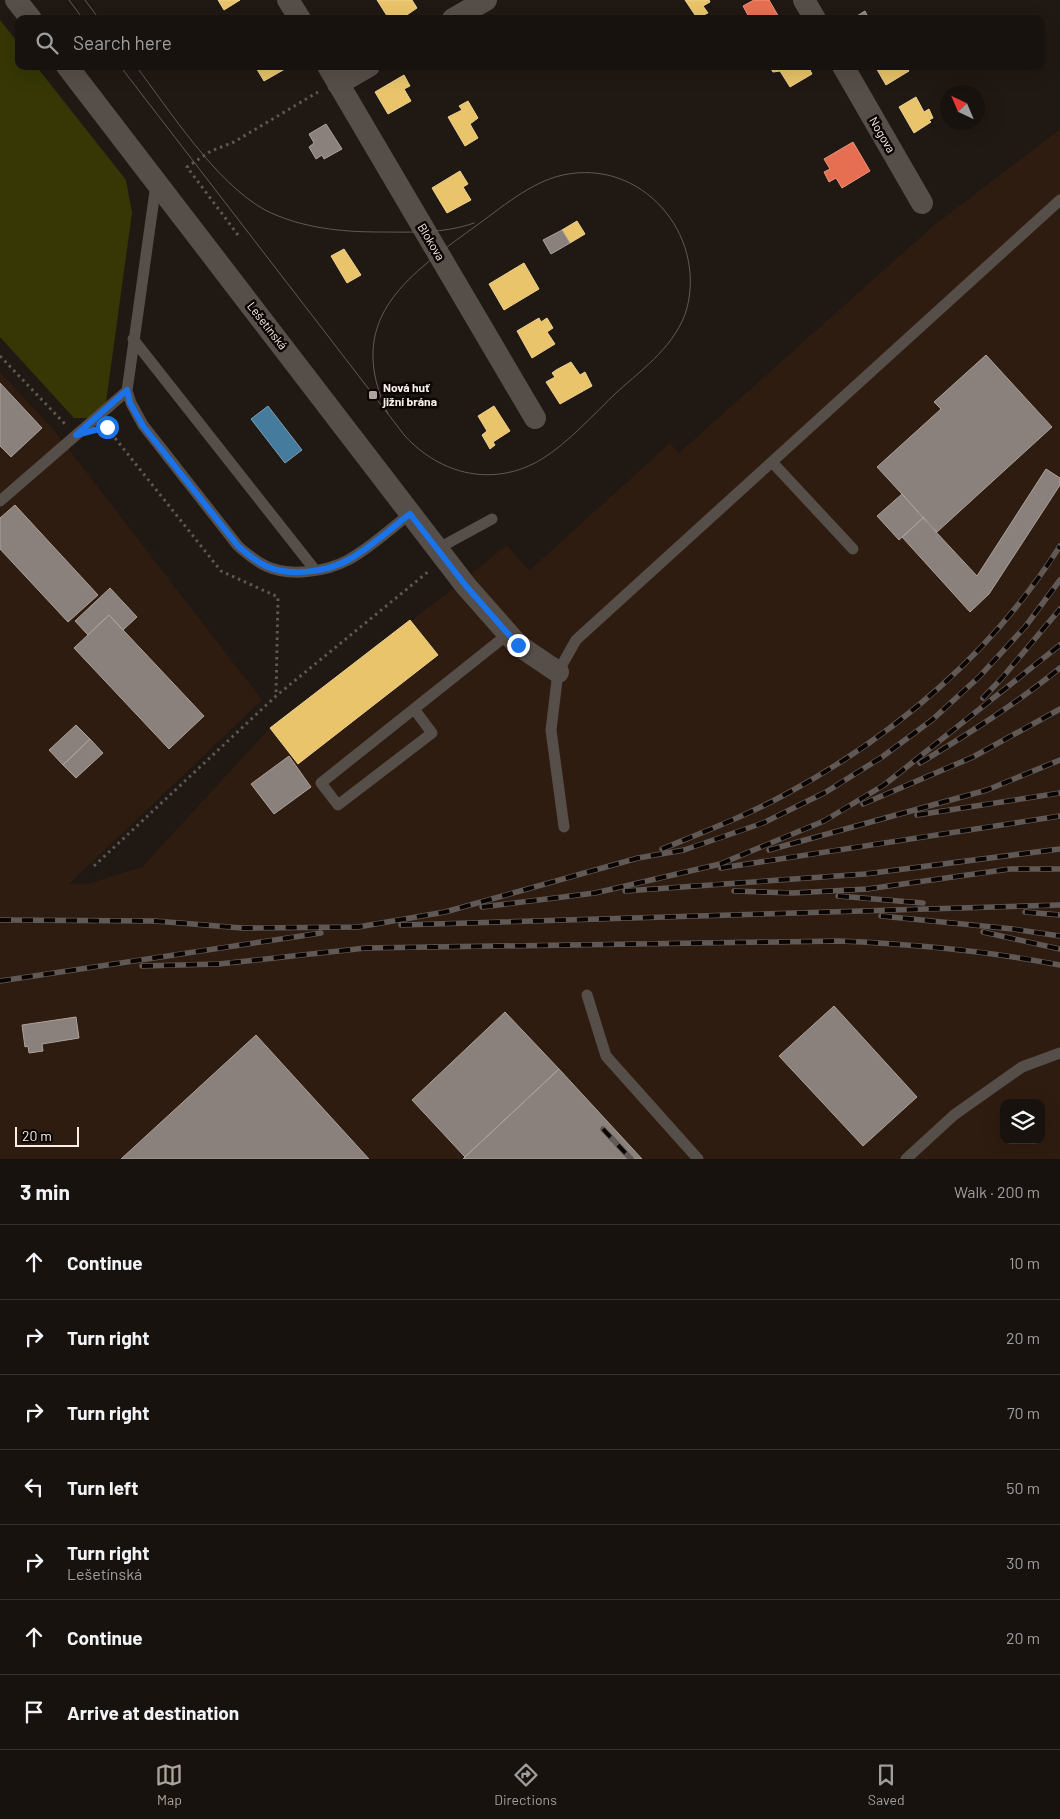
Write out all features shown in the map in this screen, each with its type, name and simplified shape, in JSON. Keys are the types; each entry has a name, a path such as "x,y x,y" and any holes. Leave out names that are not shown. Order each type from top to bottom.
{"street":[{"path":"16,0 28,15"},
{"path":"288,0 297,15"},
{"path":"460,15 486,0"},
{"path":"804,0 813,15"},
{"name":"Lešetínská","path":"70,70 440,554 518,645 558,672"},
{"path":"333,75 353,70"},
{"name":"Nogova","path":"845,70 922,203"},
{"name":"Blokova","path":"333,75 535,418"}],"lane":[{"path":"156,182 127,390 130,403 143,426 238,546 254,560 267,567 292,571 332,567 350,560 410,514"},
{"path":"564,827 551,730 558,672 576,640 1060,200"},
{"path":"133,339 315,570"},
{"path":"0,501 127,390"},
{"path":"772,462 853,549"},
{"path":"440,554 492,519"},
{"path":"414,709 432,733 338,806 321,783 508,634"},
{"path":"587,994 606,1056 698,1159"},
{"path":"906,1159 954,1115 1022,1066 1060,1053"}],"path":[{"path":"238,235 187,167 211,151 234,142 317,93 333,75"},
{"path":"0,356 76,435 107,427 221,571 278,598 276,696"},
{"path":"94,866 276,696 440,554"}],"shaded area":[{"path":"0,20 15,39 15,70 39,70 126,180 132,213 106,402 90,418 74,418 0,337"},
{"path":"1060,129 1060,1159 0,1159 0,372 53,429 262,700 69,884 87,884 142,867 270,728 441,598 507,545 529,571 670,443 679,453 932,227"}],"building: Homes":[{"path":"218,0 240,0 224,10"},
{"path":"377,0 412,0 417,8 407,15 386,15"},
{"path":"685,0 709,0 710,2 703,6 708,13 695,15"},
{"path":"257,70 283,70 264,81"},
{"path":"772,70 810,70 812,74 790,87 780,71 773,72"},
{"path":"877,70 908,70 909,71 886,85"},
{"path":"404,75 410,86 404,89 411,101 388,114 375,92"},
{"path":"916,97 924,112 929,109 933,118 929,120 931,122 914,133 899,107"},
{"path":"468,101 478,118 470,124 478,138 465,146 448,117 462,110 459,106"},
{"path":"460,171 468,184 463,187 471,200 447,213 432,188"},
{"path":"577,221 585,234 570,243 562,230"},
{"path":"344,249 361,275 347,283 331,256"},
{"path":"524,263 539,289 504,310 489,284"},
{"path":"539,318 541,322 547,318 553,328 547,332 555,344 532,358 517,331"},
{"path":"571,362 580,375 585,372 592,386 560,404 546,382 555,377 552,373"},
{"path":"494,406 510,431 493,442 495,445 490,449 482,435 487,431 478,416"},
{"path":"410,620 438,655 298,764 270,728"}],"building: Shops":[{"path":"754,0 769,0 778,15 748,15 743,6"},
{"path":"853,142 870,171 842,188 836,178 829,182 824,172 830,169 824,159"}],"building: Public":[{"path":"268,406 302,450 285,463 251,419"}],"building: Industry":[{"path":"865,11 867,15 858,15"},
{"path":"326,124 342,149 324,159 322,155 316,159 309,147 314,143 309,134"},
{"path":"562,230 570,243 551,254 543,240"},
{"path":"986,355 1052,427 937,532 877,467 941,409 934,402"},
{"path":"0,383 42,428 11,457 0,446"},
{"path":"1046,469 1060,478 1060,485 989,594 970,612 902,537 923,518 977,576"},
{"path":"902,494 923,518 899,540 877,516"},
{"path":"15,505 98,595 68,622 0,549 0,518"},
{"path":"110,588 137,617 123,630 109,615 88,635 75,621"},
{"path":"109,615 204,716 169,749 74,648"},
{"path":"76,725 90,739 63,765 49,750"},
{"path":"90,739 103,753 76,778 63,765"},
{"path":"289,756 311,787 274,814 251,784"},
{"path":"834,1006 917,1097 863,1146 779,1056"},
{"path":"505,1012 559,1069 465,1157 412,1100"},
{"path":"76,1017 79,1038 42,1044 43,1051 29,1053 28,1046 25,1047 22,1025"},
{"path":"256,1035 369,1159 121,1159"},
{"path":"559,1069 642,1159 463,1159 465,1157"}],"tram line":[{"path":"69,0 80,15"},
{"path":"85,0 96,15"},
{"path":"123,70 388,414"},
{"path":"139,70 195,145 212,164 247,198 265,210 307,225 351,231 427,232 462,227 474,223"},
{"path":"592,173 618,178 642,190 661,207 677,228 687,253 690,280 687,308 676,333 648,364 571,436 542,459 524,468 505,473 487,475 469,473 435,460 419,449 405,436 388,414 376,381 373,353 377,328 388,305 404,285 424,266 516,197 539,184 563,175 592,173"}],"railway":[{"path":"662,849 740,817 786,794 827,771 903,718 939,688 973,655 1034,585 1060,546"},
{"path":"0,920 155,921 242,928 358,927 445,912 638,858 684,850 763,823 826,792 882,757 932,720 979,677 1025,627 1060,580"},
{"path":"983,698 1060,609"},
{"path":"482,907 595,893 720,864 824,821 884,785 1060,645"},
{"path":"920,763 991,718 1060,668"},
{"path":"863,804 973,757 1060,709"},
{"path":"769,850 987,790 1060,760"},
{"path":"917,815 1060,793"},
{"path":"721,868 1060,816"},
{"path":"625,891 865,874 1060,849"},
{"path":"734,891 793,893 867,889 1010,869 1060,869"},
{"path":"838,896 923,903"},
{"path":"401,925 1060,905"},
{"path":"1025,912 1060,915"},
{"path":"881,916 1013,929 1060,936"},
{"path":"983,932 1060,949"},
{"path":"0,981 321,933"},
{"path":"142,966 219,964 366,948 839,941 950,949 1060,965"},
{"path":"603,1129 631,1159"}],"place":[{"name":"Nová huť jižní brána","path":"373,395"}],"route":[{"path":"107,427 76,435 127,390 130,403 143,426 238,546 254,560 267,567 301,571 326,569 338,565 350,560 410,514 466,586 518,645"}]}
